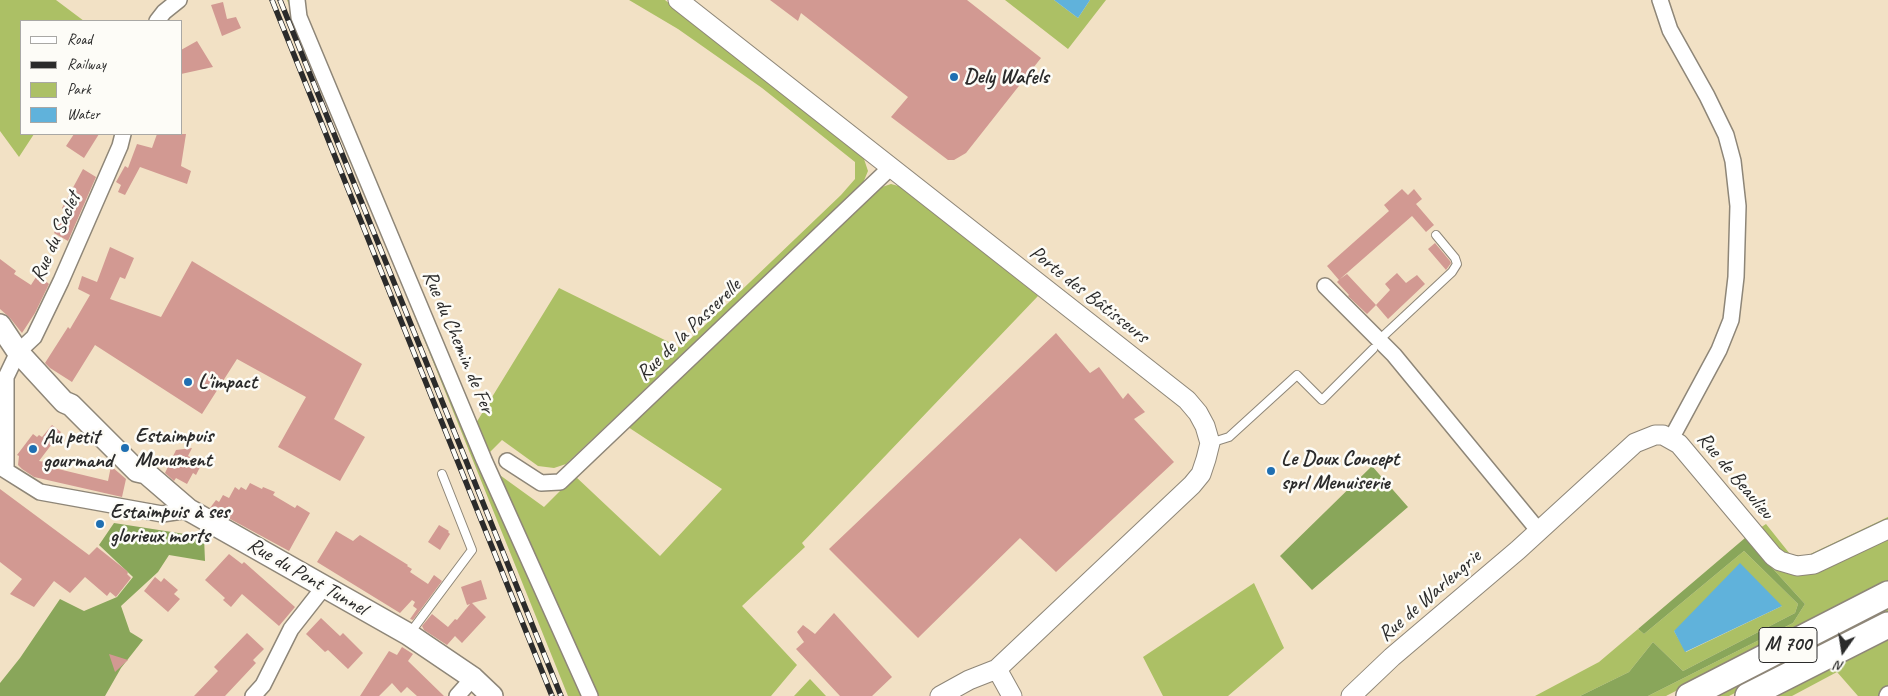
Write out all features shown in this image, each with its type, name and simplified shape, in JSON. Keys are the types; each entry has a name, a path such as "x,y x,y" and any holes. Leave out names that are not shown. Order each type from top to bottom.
{"highway":[{"name":"M 700","path":"1689,696 1888,594"},
{"name":"M 700","path":"1748,696 1888,625"}],"main road":[{"name":"Rue du Pont Tunnel","path":"0,325 18,352 64,402 71,405 137,470 146,474 189,510 408,634 473,678 492,696"}],"street":[{"path":"158,20 164,12 179,0"},
{"name":"Rue du Chemin de Fer","path":"298,0 299,17 484,460 590,696"},
{"name":"Porte des Bâtisseurs","path":"678,0 1186,400 1198,413 1205,426 1210,443"},
{"path":"1660,0 1670,30 1707,96 1726,135 1733,161 1738,206 1736,277 1730,320 1719,350 1671,438"},
{"name":"Rue du Saclet","path":"3,468 6,377 18,352 34,337 61,281 123,135"},
{"name":"Rue de la Passerelle","path":"507,461 541,483 560,482 890,168"},
{"path":"1325,286 1376,345 1410,374 1538,530"},
{"name":"Rue de Beaulieu","path":"1538,530 1636,443 1655,435 1671,438 1684,450 1773,556 1780,561 1797,566 1814,564 1888,529"},
{"path":"940,696 969,680 997,669 1192,485 1201,474 1210,443"},
{"path":"3,468 40,492 162,514 189,510"},
{"name":"Rue de Warlengrie","path":"1351,696 1392,658 1518,550 1538,530"},
{"path":"253,696 263,685 291,629 324,587"},
{"path":"997,669 1012,696"},
{"path":"457,696 473,678"}],"lane":[{"path":"1210,443 1229,437 1297,375 1322,400 1452,272 1457,264 1455,258 1436,235"},
{"path":"408,634 472,550 442,474"}],"green space":[{"path":"0,0 56,0 83,20 20,20 20,135 33,135 19,157 0,131"},
{"path":"287,0 291,0 585,696 568,696"},
{"path":"629,0 665,0 853,147 864,159 868,171 863,183 566,464 554,468 538,466 502,440 488,454 497,473 544,507 575,476 660,556 722,489 628,427 882,187 891,184 902,187 1038,296 802,543 805,547 742,606 797,665 771,696 593,696 473,428 559,288 681,348 841,195 855,179 855,162 762,88 678,29"},
{"path":"1005,0 1054,0 1078,18 1090,0 1106,0 1068,49"},
{"path":"1372,466 1408,507 1312,590 1280,556"},
{"path":"1888,517 1888,583 1666,696 1648,696 1793,623 1805,604 1745,538 1766,524 1790,554 1804,557"},
{"path":"114,523 204,537 205,561 169,555 158,572 121,606 130,632 143,640 121,668 105,696 0,696 0,683 20,658 60,599 84,611 117,597 133,577 99,545"},
{"path":"1745,538 1805,604 1793,623 1648,696 1580,696 1629,672 1653,642 1683,671 1795,613 1798,604 1744,551 1644,634 1638,629"},
{"path":"1744,551 1798,604 1795,613 1683,671 1653,642 1629,672 1580,696 1535,696 1599,662 1638,629 1644,634","holes":["1782,606 1686,652 1674,631"]},
{"path":"1254,583 1284,648 1228,696 1163,696 1143,657"},
{"path":"1888,604 1888,615 1729,696 1709,696"},
{"path":"1888,634 1888,696 1858,696 1837,672 1792,696 1766,696"},
{"path":"810,679 826,696 794,696"}],"water":[{"path":"1054,0 1090,0 1078,18"},
{"path":"1740,563 1782,606 1685,652 1674,631"}],"building":[{"name":"Dely Wafels","path":"770,0 967,0 1041,58 966,153 954,160 948,160 891,117 908,97 801,13 798,21"},
{"path":"223,2 227,19 236,17 241,28 222,36 211,5"},
{"path":"197,41 213,67 182,74 182,49"},
{"path":"186,134 181,166 191,171 187,184 140,167 125,195 118,192 121,185 116,182 125,166 128,168 137,144 152,148 157,135"},
{"path":"73,135 98,135 84,158 66,146"},
{"path":"83,169 96,177 68,241 54,233 65,211 62,208"},
{"path":"1402,189 1408,195 1414,189 1422,199 1416,204 1434,225 1426,232 1412,216 1340,279 1347,274 1376,305 1367,314 1348,296 1337,282 1339,280 1327,266 1389,211 1384,205"},
{"path":"1435,243 1451,263 1446,270 1428,249"},
{"path":"110,247 134,258 125,279 120,277 110,299 161,317 192,261 362,364 334,419 365,437 340,481 278,447 306,397 237,359 202,414 95,345 72,382 45,363 68,327 70,329 90,295 78,289 82,276 97,282"},
{"path":"0,259 16,271 14,274 31,285 38,274 49,284 35,313 22,333 0,309"},
{"path":"1397,273 1406,283 1417,275 1425,284 1388,319 1376,305 1390,290 1385,284"},
{"path":"1056,333 1090,373 1099,367 1123,399 1128,393 1145,412 1134,419 1174,462 1056,572 1020,538 918,638 829,549"},
{"path":"52,425 61,432 39,461 51,463 50,467 108,481 111,466 126,479 122,497 34,477 18,465 19,456 17,455 33,434 37,437 39,435 42,437"},
{"path":"192,448 188,456 202,463 196,475 193,473 187,484 176,478 174,481 165,473 176,450"},
{"path":"250,483 262,489 263,487 275,492 273,495 295,508 297,505 310,513 289,551 210,508 216,500 219,502 223,495 229,498 235,487 239,490 241,487 246,490"},
{"path":"0,489 89,555 97,547 127,571 131,578 116,597 110,592 107,596 85,577 70,593 54,581 34,607 10,594 22,579 0,562"},
{"path":"439,525 449,531 450,534 440,550 428,542"},
{"path":"336,531 353,541 360,535 408,565 412,569 410,572 428,584 434,575 442,581 413,620 410,619 417,609 413,606 415,602 412,600 400,613 317,562"},
{"path":"229,554 242,564 244,562 295,607 279,626 242,594 231,607 223,600 225,598 205,580"},
{"path":"155,577 161,582 164,578 178,590 174,594 180,599 168,612 144,591"},
{"path":"481,580 487,599 472,603 486,617 462,643 455,636 447,645 424,630 422,626 432,614 448,627 455,619 457,620 470,604 467,605 461,587"},
{"path":"834,613 892,677 872,696 840,696 796,649 804,642 797,632 803,625 815,634"},
{"path":"321,618 340,636 343,633 363,653 348,669 328,650 325,652 306,634"},
{"path":"247,633 264,649 253,660 256,663 225,696 194,696 218,671 214,667"},
{"path":"402,647 413,654 408,661 444,696 417,696 407,687 401,693 392,683 379,696 360,696 389,651 397,655"},
{"path":"109,654 128,660 115,672"}],"railway":[{"path":"272,0 552,696"},
{"path":"280,0 561,696"}],"place":[{"name":"Dely Wafels","path":"954,77"},
{"name":"L'impact","path":"188,382"},
{"name":"Estaimpuis Monument","path":"125,448"},
{"name":"Au petit gourmand","path":"33,449"},
{"name":"Le Doux Concept sprl Menuiserie","path":"1271,471"},
{"name":"Estaimpuis à ses glorieux morts","path":"100,524"}]}
